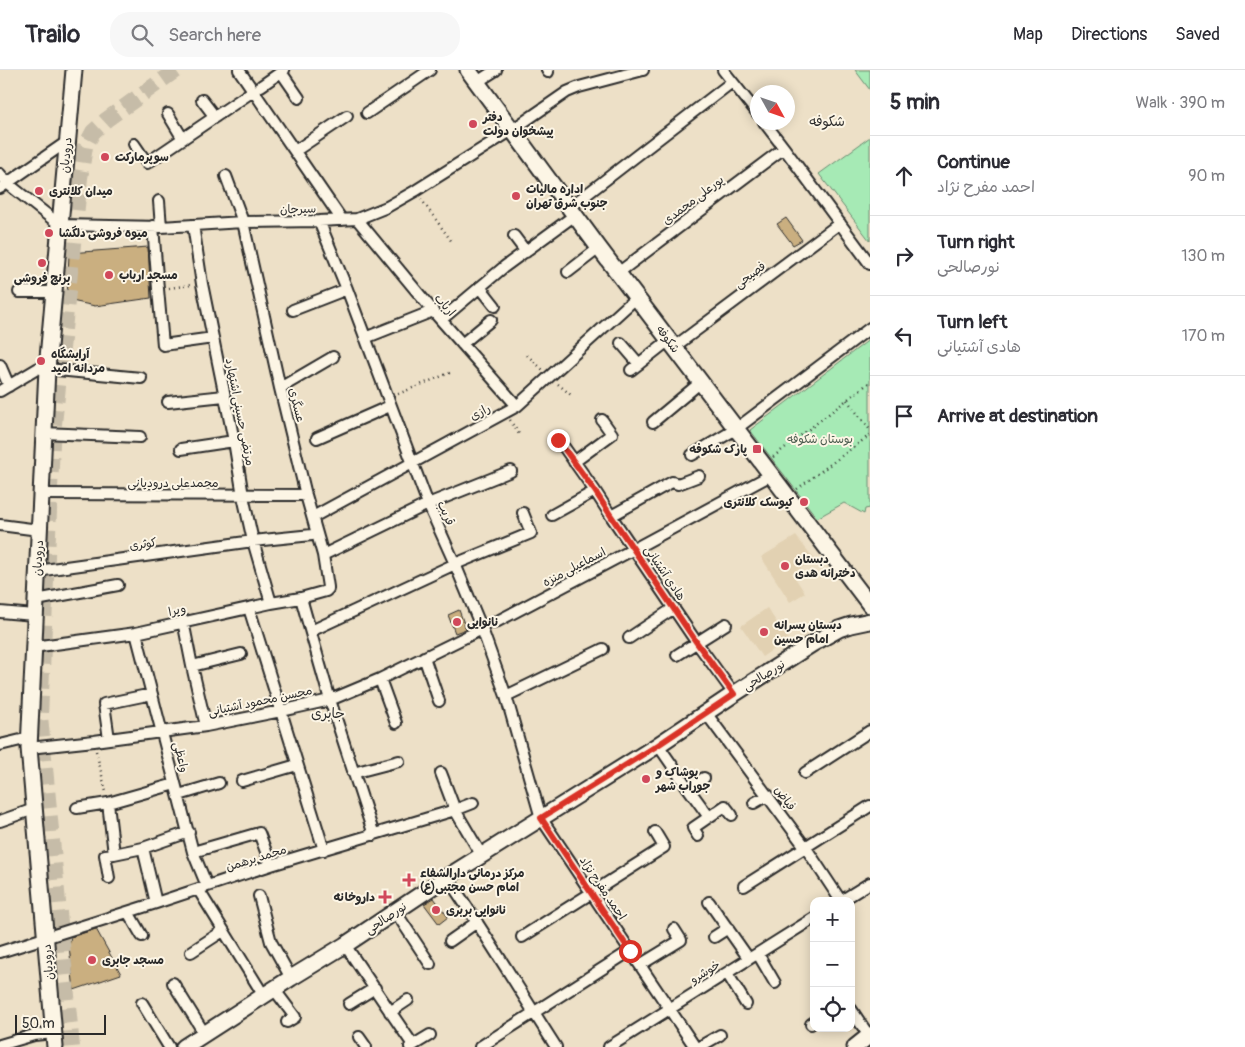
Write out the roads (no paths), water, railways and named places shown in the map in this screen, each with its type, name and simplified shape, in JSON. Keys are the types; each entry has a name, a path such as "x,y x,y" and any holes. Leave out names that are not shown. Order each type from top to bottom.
{"main road":[{"name":"درودیان","path":"55,1040 29,742 47,366 74,70"},
{"name":"شکوفه","path":"473,76 599,248 870,606"},
{"name":"نورصالحی","path":"184,1047 658,745 826,635 851,625 870,621"},
{"path":"855,1047 869,1036"}],"street":[{"path":"239,70 257,88 295,151 342,220"},
{"path":"367,113 430,70"},
{"path":"473,76 496,70"},
{"name":"سیرجان","path":"60,226 157,227 243,222 357,219 387,207 415,191 512,130 567,92 643,70"},
{"path":"723,70 750,104"},
{"path":"134,144 147,164 283,71 299,98"},
{"path":"441,320 732,82"},
{"path":"202,100 214,117"},
{"path":"168,114 183,139"},
{"path":"295,151 347,116"},
{"path":"770,130 870,264"},
{"path":"3,185 68,142"},
{"name":"پورعلی محمدی","path":"618,273 784,148"},
{"path":"0,174 3,185 60,226"},
{"name":"عسگری","path":"226,176 243,222 280,388 306,496 323,555 328,587 326,591"},
{"path":"159,201 157,227 158,289 164,345 213,338"},
{"name":"ارباب","path":"357,219 433,311 517,406"},
{"name":"قریب","path":"319,221 366,338 428,504 482,629 506,696 541,818"},
{"name":"فصیحی","path":"672,344 840,223"},
{"name":"مرتضی حسینی اشتهارد","path":"193,225 202,284 234,441 243,496 253,541 271,603"},
{"path":"514,236 526,252"},
{"path":"568,272 599,248"},
{"path":"480,287 494,306"},
{"path":"293,310 347,289"},
{"path":"19,292 54,292"},
{"name":"رازی","path":"313,517 517,406 637,297"},
{"path":"366,338 433,311"},
{"path":"462,344 491,320"},
{"path":"692,455 736,429 870,328"},
{"path":"621,343 635,367 672,344"},
{"path":"280,388 333,357"},
{"path":"0,365 4,388 47,366 142,378"},
{"path":"653,422 701,382"},
{"path":"168,402 224,396"},
{"path":"317,438 389,402"},
{"path":"574,462 612,434 602,420"},
{"path":"44,433 140,437"},
{"name":"هادی آشتیانی","path":"558,440 734,694"},
{"path":"181,448 234,441"},
{"path":"323,555 428,504 510,471"},
{"name":"اسماعیلی منزه","path":"494,623 771,475"},
{"path":"611,516 672,482 678,484 699,476"},
{"path":"552,515 595,491"},
{"name":"محمدعلی درودیانی","path":"40,494 306,496"},
{"path":"311,632 455,564 531,533 523,512"},
{"path":"0,525 39,530"},
{"name":"کوثری","path":"37,571 253,541 312,535"},
{"path":"0,612 35,608 118,585"},
{"name":"ویرا","path":"34,647 136,632 301,598 326,591"},
{"path":"301,598 330,700 374,835"},
{"path":"249,608 324,850"},
{"path":"629,638 674,608"},
{"path":"183,621 206,726"},
{"path":"678,655 726,624"},
{"name":"محسن محمود آشتیانی","path":"0,745 29,742 94,741 206,726 330,700 380,679 482,629"},
{"name":"واعظی","path":"136,632 202,887 223,931 269,993 295,1017 287,1022"},
{"path":"506,696 603,650"},
{"path":"192,666 241,654"},
{"path":"424,657 439,702"},
{"path":"380,679 396,723"},
{"path":"109,738 104,704 152,694"},
{"name":"فیاض","path":"706,713 768,795 838,897"},
{"path":"805,773 870,731"},
{"path":"658,745 710,817"},
{"path":"354,773 399,760"},
{"path":"242,781 298,765"},
{"path":"441,773 456,810 482,856"},
{"path":"688,788 704,778"},
{"path":"179,795 218,783"},
{"path":"77,808 108,803 175,784"},
{"path":"754,803 768,795"},
{"path":"108,803 114,854"},
{"name":"محمد برهمن","path":"0,952 271,865 456,810 473,803"},
{"path":"695,832 710,817 725,806 732,815"},
{"path":"744,886 870,806"},
{"path":"0,821 34,809"},
{"name":"احمد مفرح نژاد","path":"541,818 695,1047"},
{"path":"109,878 105,855 142,848 189,832"},
{"path":"522,937 664,847 655,832"},
{"path":"193,852 259,833 271,865"},
{"path":"142,848 156,903"},
{"path":"447,878 556,1047"},
{"path":"847,897 870,883"},
{"path":"259,896 271,942 291,978"},
{"path":"709,902 728,928 754,956 775,983"},
{"path":"395,911 430,964"},
{"path":"128,912 142,936"},
{"name":"خوشرو","path":"609,1047 810,921"},
{"path":"450,941 477,922"},
{"path":"714,937 728,928"},
{"path":"640,965 680,940 674,929"},
{"path":"191,952 223,931"},
{"path":"346,945 411,1046 430,1035"},
{"path":"480,1047 630,951"},
{"path":"727,973 746,1004"},
{"path":"173,983 204,1034"},
{"path":"349,1004 375,988"},
{"path":"390,1012 408,1000"},
{"path":"142,1002 169,1047"},
{"path":"855,1015 869,1036"},
{"path":"0,1045 34,1035 55,1040"},
{"path":"699,1047 720,1035"},
{"path":"359,1037 366,1047"}],"tunnel":[{"path":"72,1047 40,716 52,443 80,178 85,147 93,132 106,120 176,70"}],"place":[{"name":"دفتر پیشخوان دولت","path":"473,124"},
{"name":"سوپرمارکت","path":"105,157"},
{"name":"میدان کلانتری","path":"39,191"},
{"name":"اداره مالیات جنوب شرق تهران","path":"516,196"},
{"name":"میوه فروشی دلگشا","path":"49,233"},
{"name":"برنج فروشی","path":"42,263"},
{"name":"مسجد ارباب","path":"109,275"},
{"name":"آرایشگاه مردانه امید","path":"41,361"},
{"name":"پارک شکوفه","path":"757,449"},
{"name":"کیوسک کلانتری","path":"804,502"},
{"name":"دبستان دخترانه هدی","path":"785,566"},
{"name":"نانوایی","path":"457,622"},
{"name":"دبستان پسرانه امام حسین","path":"764,632"},
{"name":"پوشاک و جوراب شهر","path":"646,779"},
{"name":"مرکز درمانی دارالشفاء امام حسن مجتبی(ع)","path":"409,880"},
{"name":"داروخانه","path":"385,897"},
{"name":"نانوایی بربری","path":"436,910"},
{"name":"مسجد جابری","path":"92,960"}],"district":[{"name":"شکوفه","path":"827,121"},
{"name":"جابری","path":"328,713"}],"park label":[{"name":"بوستان شکوفه","path":"820,439"}]}
